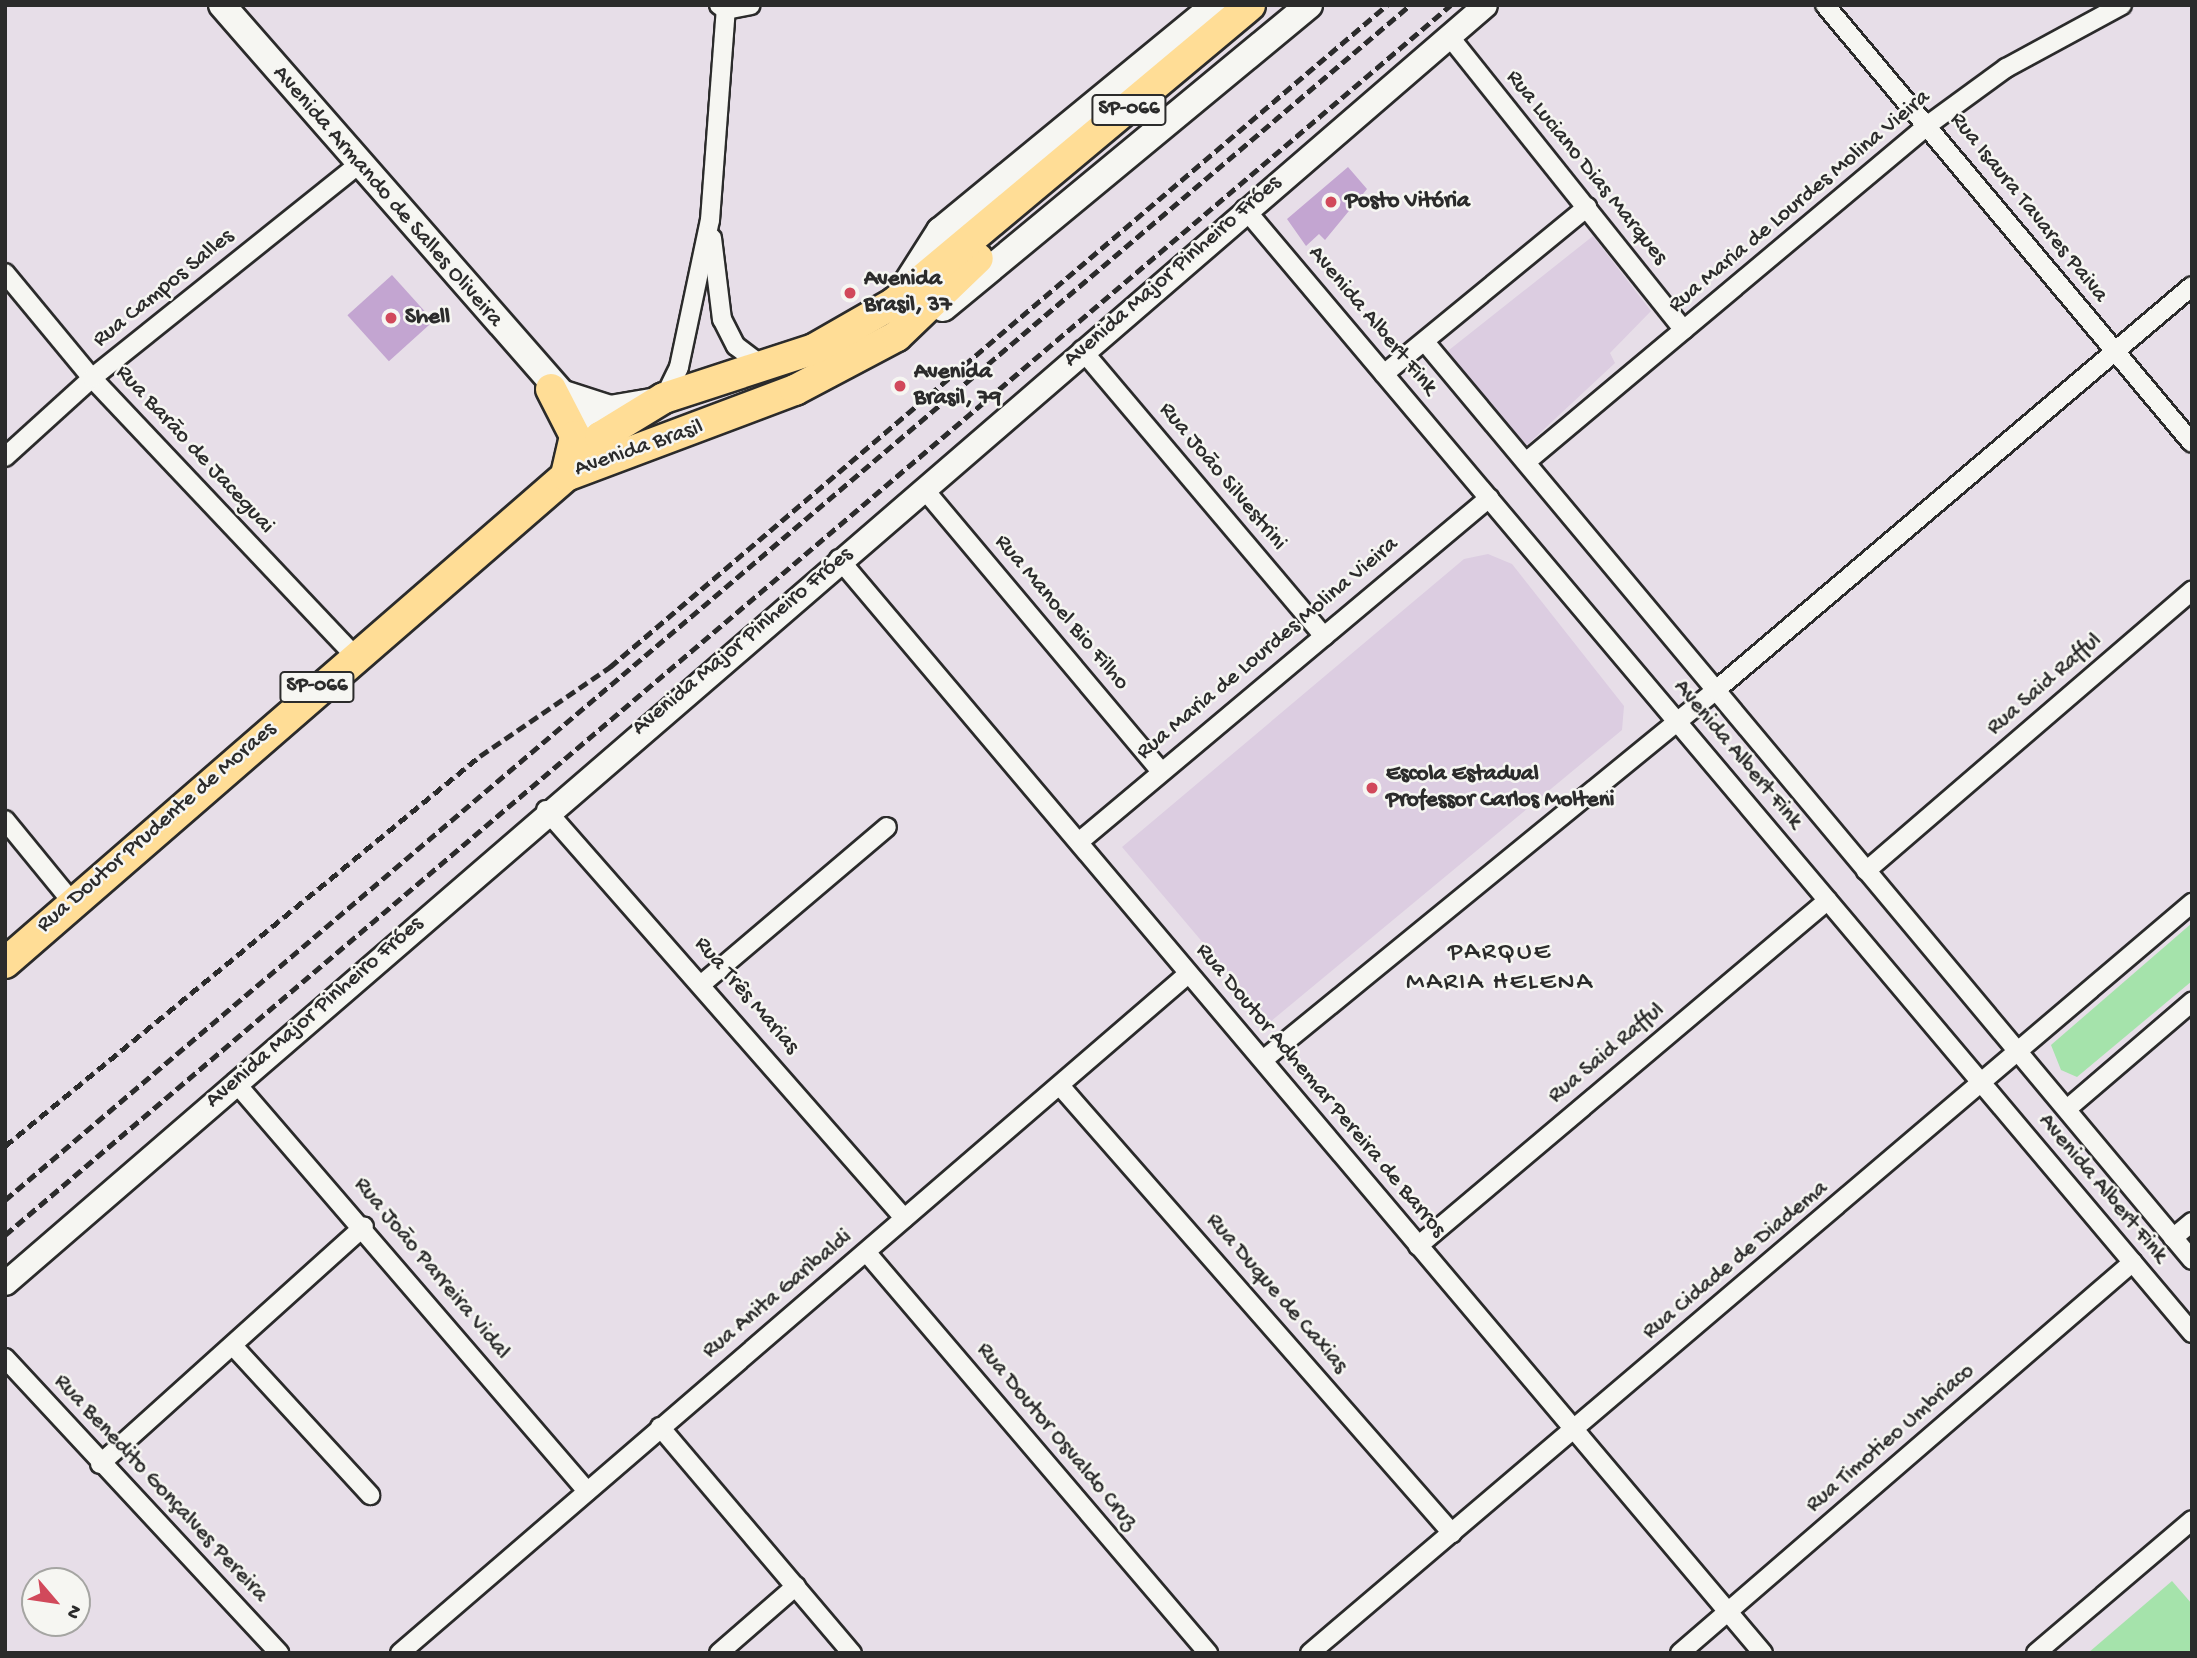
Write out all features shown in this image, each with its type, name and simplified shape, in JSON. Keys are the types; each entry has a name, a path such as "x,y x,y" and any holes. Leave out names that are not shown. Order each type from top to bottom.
{"highway":[{"name":"SP-066","path":"1010,218 1250,5"},
{"path":"1010,218 1272,5"},
{"name":"Avenida Brasil","path":"566,476 600,437 664,398 765,368 894,303 1010,218"},
{"name":"Avenida Brasil","path":"566,476 630,456 795,390 897,336 1010,218"},
{"path":"551,388 575,436 566,476"},
{"path":"600,437 630,456"},
{"name":"Rua Doutor Prudente de Moraes","path":"5,963 354,655 566,476"}],"main road":[{"name":"Avenida Armando de Salles Oliveira","path":"222,5 551,388 600,437"},
{"path":"894,303 940,231 1215,5"},
{"name":"Avenida Brasil","path":"897,336 970,287 1309,5"},
{"name":"Avenida Armando de Salles Oliveira","path":"551,388 610,409 664,398"}],"street":[{"path":"664,398 678,366 710,220 724,7 751,5"},
{"name":"Avenida Major Pinheiro Fróes","path":"5,1283 546,810 1486,5"},
{"name":"Rua Isaura Tavares Paiva","path":"1825,5 2192,443"},
{"name":"Rua Maria de Lourdes Molina Vieira","path":"1526,462 1928,125 2006,68 2122,5"},
{"name":"Rua Luciano Dias Marques","path":"1449,36 1684,330"},
{"name":"Rua Campos Salles","path":"5,457 92,378 359,164"},
{"path":"1384,374 1587,207"},
{"name":"Avenida Albert Fink","path":"1245,209 2192,1333"},
{"path":"710,220 722,320 736,346 765,368"},
{"name":"Rua Barão de Jaceguai","path":"5,273 92,378 354,655"},
{"path":"1263,1060 1716,690 2192,286"},
{"name":"Avenida Albert Fink","path":"1425,342 2192,1260"},
{"name":"Rua João Silvestrini","path":"1082,350 1324,636"},
{"name":"Rua Manoel Bio Filho","path":"924,489 1160,770"},
{"name":"Rua Maria de Lourdes Molina Vieira","path":"1080,841 1160,770 1489,498"},
{"name":"Rua Doutor Adhemar Pereira de Barros","path":"839,559 1080,841 1188,974 1576,1428 1763,1653"},
{"name":"Rua Said Rafful","path":"1866,871 2192,591"},
{"name":"Rua Três Marias","path":"546,810 703,983 904,1218"},
{"path":"5,820 72,902"},
{"path":"703,983 887,827"},
{"name":"Rua Said Rafful","path":"1419,1245 1828,900"},
{"name":"Rua Cidade de Diadema","path":"1310,1653 1983,1084 2192,903"},
{"name":"Rua Anita Garibaldi","path":"400,1653 904,1218 1062,1088 1188,974"},
{"path":"2067,1109 2192,1002"},
{"name":"Rua João Parreira Vidal","path":"235,1082 364,1226 587,1491"},
{"name":"Rua Duque de Caxias","path":"1062,1088 1452,1533"},
{"path":"2174,1238 2192,1222"},
{"path":"100,1464 235,1348 364,1226"},
{"name":"Rua Doutor Osvaldo Cruz","path":"867,1252 1208,1653"},
{"name":"Rua Timotieo Umbriaco","path":"1680,1653 2133,1262"},
{"path":"235,1348 370,1495"},
{"name":"Rua Benedito Gonçalves Pereira","path":"5,1358 100,1464 279,1653"},
{"path":"660,1427 852,1653"},
{"path":"2036,1653 2192,1520"},
{"path":"719,1653 796,1586"}],"shaded area":[{"path":"1593,236 1651,311 1610,353 1615,363 1527,445 1444,354"},
{"name":"Escola Estadual Professor Carlos Molteni","path":"1488,554 1512,564 1624,706 1622,730 1270,1022 1122,847 1464,559"}],"green space":[{"path":"2192,923 2192,981 2077,1077 2061,1070 2051,1045"},
{"path":"2172,1581 2192,1604 2192,1653 2088,1653"}],"building":[{"name":"Posto Vitória","path":"1348,167 1367,189 1325,240 1319,234 1306,246 1287,219"},
{"name":"Shell","path":"392,275 433,321 389,361 347,315"}],"railway":[{"path":"5,1146 480,756 610,667 1387,5"},
{"path":"5,1200 1410,5"},
{"path":"5,1235 1451,5"}],"place":[{"name":"Posto Vitória","path":"1331,202"},
{"name":"Avenida Brasil, 37","path":"850,293"},
{"name":"Shell","path":"391,318"},
{"name":"Avenida Brasil, 79","path":"900,386"},
{"name":"Escola Estadual Professor Carlos Molteni","path":"1372,788"}],"district":[{"name":"PARQUE MARIA HELENA","path":"1500,969"}]}
